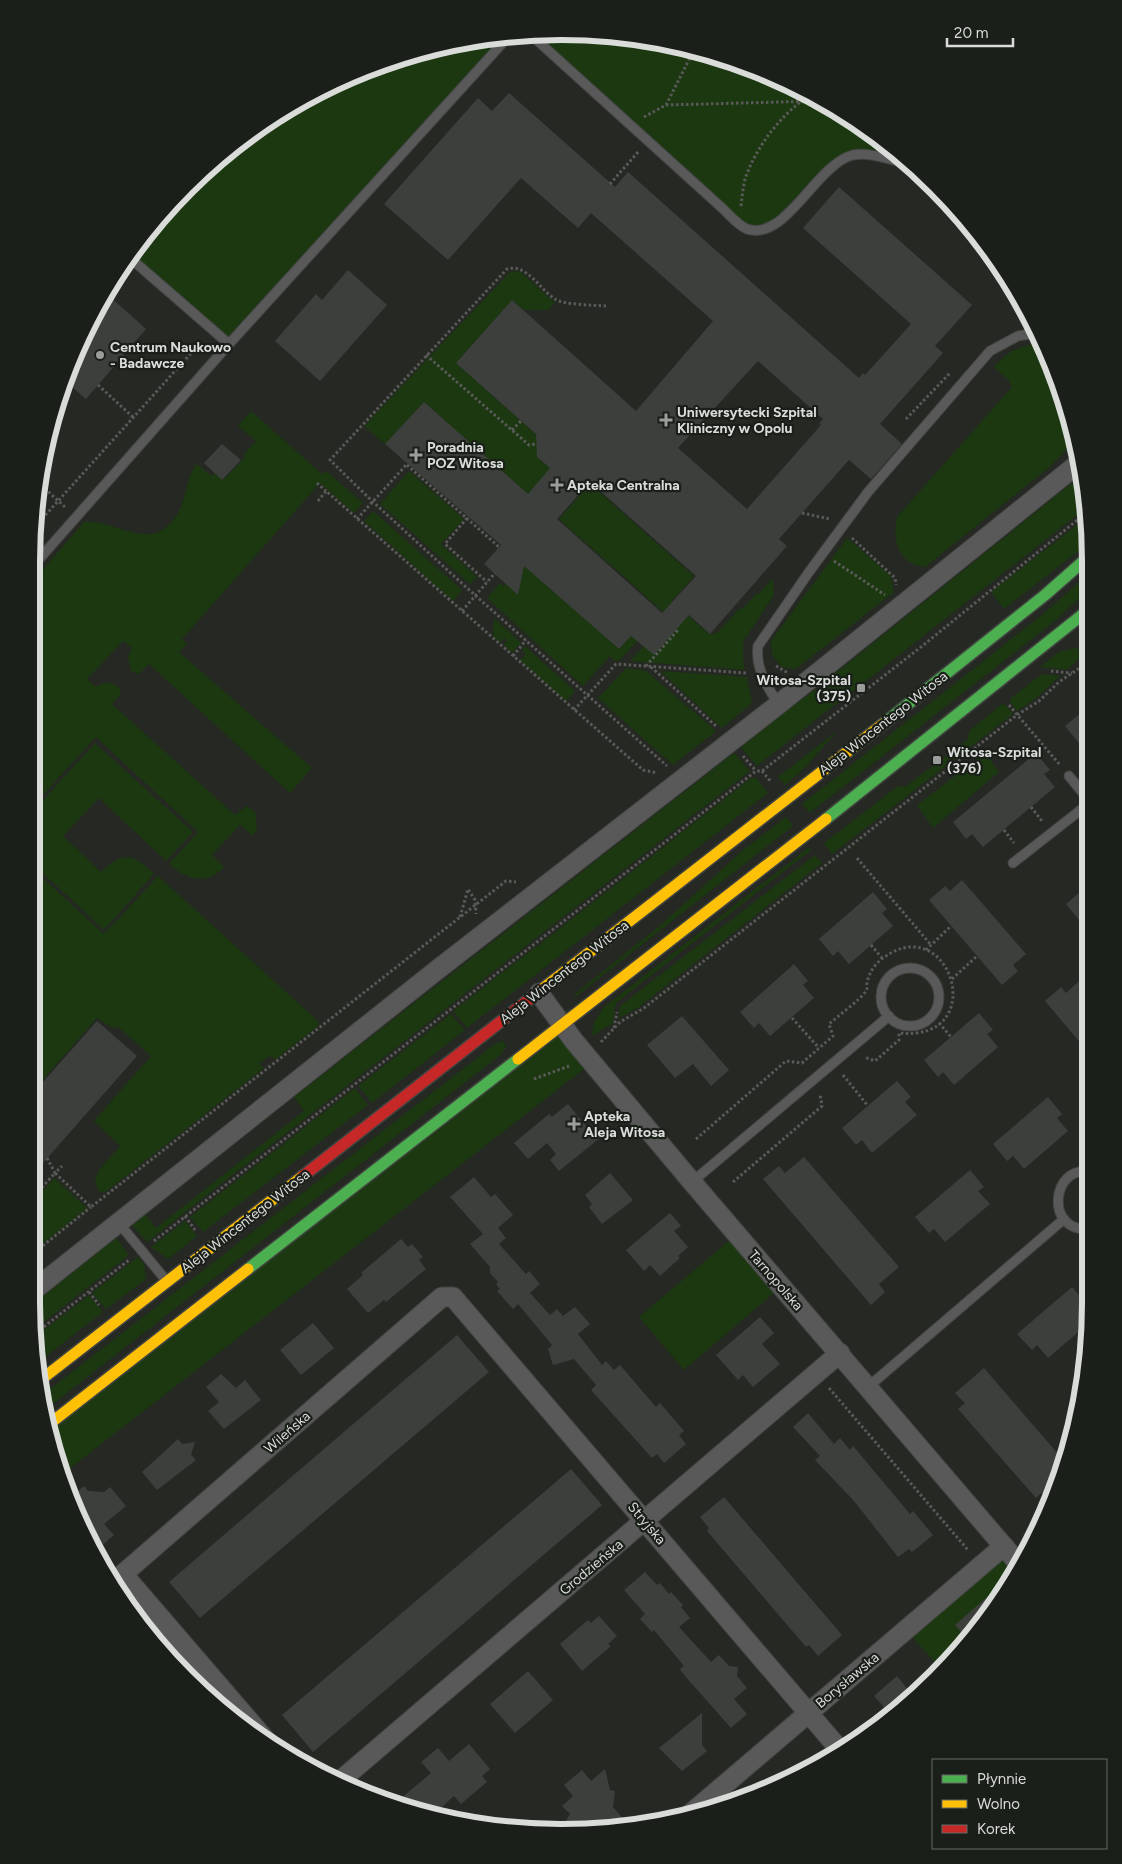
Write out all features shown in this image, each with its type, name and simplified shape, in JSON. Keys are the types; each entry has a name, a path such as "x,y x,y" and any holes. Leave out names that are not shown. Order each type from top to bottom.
{"street":[{"path":"40,1286 92,1246 118,1222 779,704 1073,467"},
{"name":"Aleja Wincentego Witosa","path":"45,1377 940,679 1045,595 1082,562"},
{"path":"54,1421 1082,621"},
{"name":"Tarnopolska","path":"539,993 563,1026 692,1182 1015,1559"},
{"name":"Stryjska","path":"453,1297 836,1745"},
{"name":"Wileńska","path":"247,1718 123,1574 442,1298 453,1297"},
{"name":"Grodzieńska","path":"345,1776 840,1353"},
{"name":"Borysławska","path":"700,1805 1004,1546"}],"lane":[{"path":"537,41 737,222 749,229 757,230 777,223 788,214 828,169 845,158 864,154 894,160"},
{"path":"40,558 230,344 503,43"},
{"path":"135,262 230,344"},
{"path":"779,704 765,682 758,660 758,646 809,572 868,492 990,351 1018,336 1029,334"},
{"path":"1069,776 1082,791"},
{"path":"1014,863 1082,810"},
{"path":"908,968 923,971 933,978 940,993 939,1005 935,1014 920,1025 905,1026 889,1016 882,1006 881,999 885,983 896,972 908,968"},
{"path":"692,1182 889,1016"},
{"path":"1082,1173 1072,1175 1060,1186 1057,1202 1064,1219 1069,1224 1082,1230"},
{"path":"868,1387 1064,1219"},
{"path":"118,1222 168,1282"}],"path":[{"path":"666,105 691,57"},
{"path":"737,222 745,180 753,160 768,136 803,100"},
{"path":"630,125 666,105 806,102"},
{"path":"610,184 648,142"},
{"path":"317,483 643,770 653,774 664,773 672,769 587,696 475,595 330,460 508,269 513,267 521,269 556,301 606,306"},
{"path":"42,520 213,330"},
{"path":"426,355 529,445 536,444"},
{"path":"98,385 134,418"},
{"path":"512,430 521,421"},
{"path":"357,519 407,464 499,547"},
{"path":"45,488 59,501"},
{"path":"318,501 326,491"},
{"path":"467,518 445,544 487,582"},
{"path":"41,1329 756,771 762,771 852,701 1080,518"},
{"path":"850,536 895,578 897,589"},
{"path":"829,558 890,598"},
{"path":"462,611 495,574"},
{"path":"646,666 678,630"},
{"path":"513,656 526,640"},
{"path":"574,710 616,664 749,673"},
{"path":"651,667 721,731"},
{"path":"595,1048 620,1022 644,1008 1017,715 1082,667"},
{"path":"819,688 852,701"},
{"path":"1004,698 1069,776"},
{"path":"738,751 756,771"},
{"path":"857,858 931,944"},
{"path":"40,1248 506,881"},
{"path":"460,918 468,889 477,905 475,920"},
{"path":"926,950 951,926"},
{"path":"870,945 882,958"},
{"path":"696,1139 786,1061 802,1063 833,1036 829,1024 867,990 871,971 882,958 906,948 926,950 941,961 952,979 953,1001 948,1014 939,1024 918,1034 899,1033 899,1040 875,1061 860,1056"},
{"path":"952,979 977,956"},
{"path":"792,1018 819,1048"},
{"path":"939,1024 951,1037"},
{"path":"841,1072 868,1106"},
{"path":"733,1182 822,1106 819,1091"},
{"path":"47,1158 55,1173 91,1207"},
{"path":"40,1190 62,1166"},
{"path":"186,1216 199,1236"},
{"path":"88,1292 103,1310"},
{"path":"823,1382 981,1566"}],"green space":[{"path":"538,41 595,41 629,44 696,58 728,68 760,80 822,110 894,160 864,154 845,158 777,223 749,229"},
{"path":"502,43 229,344 135,262 169,217 217,169 244,148 301,110 331,94 362,80 426,58 459,50"},
{"path":"511,271 521,272 555,303 548,310 524,310 512,300 456,363 540,438 537,457 550,468 548,512 424,402 385,444 364,426"},
{"path":"1034,345 1042,362 1054,394 1069,446 1051,466 925,567 916,565 903,556 899,550 896,535 897,517 1012,387 1008,380 994,367 1015,350"},
{"path":"251,411 322,474 326,471 363,503 354,513 320,483 182,639 187,643 179,652 312,768 290,793 149,664 139,674 131,671 128,657 132,648 123,641 87,679 96,687 108,683 120,688 120,695 112,704 235,815 247,806 255,812 257,827 253,836 240,825 212,855 224,867 211,877 197,879 182,874 169,864 198,832 96,737 40,798 40,573 84,522 146,534 158,532 169,525 182,505 190,475 197,464 211,476 215,473 223,480 245,457 243,456 256,441 238,426"},
{"path":"409,471 464,519 441,544 477,577 470,584 380,504"},
{"path":"1076,480 1080,513 847,696 821,685"},
{"path":"590,484 694,576 672,601 709,634 717,633 739,609 743,608 757,593 759,594 773,578 774,595 743,642 745,670 630,661 669,617 559,519"},
{"path":"373,511 462,590 453,601 364,521"},
{"path":"1081,522 1082,548 1004,609 991,592"},
{"path":"847,538 891,576 894,592 796,669 782,667 772,655 771,641"},
{"path":"523,565 619,649 656,607 662,613 620,660 615,661 610,656 583,686 487,598 500,583 504,586"},
{"path":"1082,579 1082,596 1056,620 810,813 802,804 1048,610"},
{"path":"494,618 521,643 512,653 504,645 507,641 504,638 500,642 493,636"},
{"path":"525,646 575,691 566,701 520,660 526,654 522,650"},
{"path":"1075,648 1082,650 1082,656 1067,670 1040,667 1059,652"},
{"path":"626,668 646,671 716,731 673,765 598,698"},
{"path":"660,671 747,677 752,703 722,728"},
{"path":"1042,674 1060,676 1035,699 1017,711 1010,702 1011,698"},
{"path":"814,690 841,700 757,766 741,747"},
{"path":"1002,704 1006,705 1013,714 832,854 824,843 898,786 905,787 968,739 969,731"},
{"path":"837,731 806,767 785,785 778,777"},
{"path":"95,743 193,832 166,861 99,798 63,836 101,872 115,861 128,857 140,862 154,874 104,930 40,871 40,803"},
{"path":"734,753 750,771 147,1242 132,1225 145,1214 156,1228 304,1111 294,1097"},
{"path":"985,753 999,772 933,828 917,805"},
{"path":"751,778 756,778 768,793 467,1028 453,1011 538,945 540,948 540,944"},
{"path":"786,817 793,826 574,998 576,993 662,924 743,850"},
{"path":"809,847 811,850 616,1003 613,1023 592,1036 594,1022 604,1007"},
{"path":"815,855 822,863 639,1007 619,1018 620,1006"},
{"path":"40,875 104,934 158,876 318,1021 319,1025 276,1059 269,1056 259,1064 264,1068 104,1193 98,1191 95,1179 100,1169 120,1146 94,1121 151,1056 117,1026 114,1029 97,1018 40,1083"},
{"path":"451,1014 465,1030 372,1103 358,1086"},
{"path":"563,1026 593,1062 68,1470 54,1421"},
{"path":"501,1041 504,1042 506,1048 499,1056 50,1406 48,1391"},
{"path":"355,1088 368,1105 203,1232 190,1217"},
{"path":"54,1178 87,1208 40,1246 40,1194"},
{"path":"185,1221 197,1236 168,1259 151,1247"},
{"path":"737,1234 782,1286 684,1370 639,1317"},
{"path":"116,1238 129,1255 41,1324 40,1299"},
{"path":"138,1257 144,1264 146,1279 106,1309 92,1293"},
{"path":"89,1295 103,1312 43,1359 41,1332"},
{"path":"1004,1546 1015,1559 974,1620 953,1647 936,1664 906,1630"}],"building":[{"path":"509,93 615,187 628,172 859,378 863,373 865,375 911,324 803,228 839,187 972,305 935,346 943,353 880,424 902,444 871,479 849,460 779,539 787,546 710,634 689,615 654,655 631,636 619,649 524,566 518,595 484,564 501,545 385,444 424,402 528,494 550,468 537,457 536,434 456,363 512,300 636,411 713,321 591,213 578,228 521,178 448,260 384,204 478,98 492,111","holes":["758,361 823,419 819,424 821,425 747,509 678,448","590,482 696,576 662,613 557,519"]},
{"path":"348,270 387,305 320,381 275,341 316,294 322,300"},
{"name":"Centrum Naukowo - Badawcze","path":"111,298 146,329 86,399 71,386 94,331"},
{"path":"222,444 241,460 222,480 204,463"},
{"path":"1082,712 1082,747 1065,726"},
{"path":"1036,753 1050,770 1044,774 1055,787 983,847 972,834 966,839 953,822"},
{"path":"962,880 1026,954 1013,965 1018,971 1002,985 929,900 945,886 950,891"},
{"path":"1082,890 1082,924 1066,904"},
{"path":"873,892 887,909 882,913 893,926 849,964 838,951 833,956 819,939"},
{"path":"794,964 808,981 803,985 814,998 770,1036 759,1023 754,1028 740,1012"},
{"path":"1079,981 1082,985 1082,1045 1045,1001 1061,987 1066,993"},
{"path":"979,1013 993,1030 987,1034 998,1047 954,1085 943,1072 938,1077 924,1060"},
{"path":"682,1016 729,1070 711,1086 693,1064 675,1078 647,1045"},
{"path":"97,1021 137,1056 40,1166 40,1085"},
{"path":"897,1081 911,1097 905,1102 917,1115 872,1153 862,1140 856,1145 842,1128"},
{"path":"1048,1097 1062,1114 1057,1118 1068,1131 1024,1169 1013,1156 1007,1161 993,1144"},
{"path":"568,1104 587,1127 591,1124 601,1137 559,1171 550,1160 556,1154 547,1143 528,1159 514,1143 549,1114 552,1117"},
{"path":"804,1157 899,1267 879,1284 885,1292 871,1305 763,1179 779,1166 785,1173"},
{"path":"970,1170 984,1187 978,1191 990,1204 945,1242 934,1229 929,1233 915,1217"},
{"path":"610,1173 633,1200 602,1224 589,1207 592,1204 585,1195"},
{"path":"474,1177 491,1197 495,1194 513,1215 498,1228 506,1238 499,1244 526,1274 529,1271 540,1284 530,1293 550,1315 557,1309 563,1316 575,1307 590,1324 578,1334 602,1365 606,1361 614,1370 620,1365 656,1407 660,1403 684,1431 679,1435 686,1444 664,1463 657,1454 652,1458 591,1390 596,1385 574,1359 553,1365 548,1349 552,1345 518,1304 513,1309 497,1291 500,1289 496,1284 498,1282 490,1273 490,1267 470,1244 483,1234 450,1197"},
{"path":"670,1213 681,1226 674,1231 688,1247 678,1256 680,1258 660,1276 650,1265 644,1271 626,1250"},
{"path":"401,1239 408,1247 412,1244 423,1257 419,1260 426,1269 386,1302 384,1300 368,1313 347,1289 363,1275 361,1273"},
{"path":"1072,1287 1082,1298 1081,1330 1048,1358 1037,1345 1032,1350 1017,1334"},
{"path":"760,1317 774,1333 762,1344 780,1364 753,1387 743,1375 738,1380 716,1355"},
{"path":"313,1323 334,1348 301,1375 280,1350"},
{"path":"457,1335 489,1372 200,1618 169,1582"},
{"path":"984,1368 1059,1455 1044,1496 1041,1493 1036,1498 958,1409 965,1403 955,1393"},
{"path":"221,1374 236,1388 245,1380 261,1400 224,1429 208,1411 219,1402 206,1387"},
{"path":"808,1413 834,1444 840,1438 850,1450 853,1446 910,1514 913,1511 933,1535 912,1552 909,1549 898,1557 854,1501 815,1460 820,1456 793,1427"},
{"path":"178,1439 182,1444 195,1442 191,1455 196,1460 157,1490 142,1472"},
{"path":"571,1469 602,1505 313,1752 282,1715"},
{"path":"84,1486 88,1491 104,1492 110,1487 126,1506 104,1524 114,1535 101,1546 94,1533 76,1492"},
{"path":"724,1497 842,1635 818,1656 809,1645 806,1647 707,1531 709,1528 700,1517"},
{"path":"645,1572 657,1585 660,1583 669,1594 671,1592 683,1605 681,1607 690,1618 679,1627 711,1662 719,1655 729,1666 738,1667 737,1676 747,1688 734,1699 747,1714 731,1728 685,1676 680,1669 684,1666 654,1630 652,1632 640,1619 645,1614 624,1590"},
{"path":"995,1590 963,1634 955,1625"},
{"path":"599,1616 617,1636 608,1644 611,1646 582,1671 560,1644 588,1620 591,1623"},
{"path":"528,1671 553,1700 515,1733 490,1704"},
{"path":"897,1676 909,1691 886,1710 874,1696"},
{"path":"702,1713 702,1745 707,1751 682,1771 659,1748"},
{"path":"469,1744 490,1769 482,1776 487,1782 461,1804 454,1796 439,1809 401,1798 431,1773 421,1762 438,1748 449,1761"},
{"path":"605,1769 610,1790 615,1791 613,1807 624,1820 596,1823 595,1821 566,1821 570,1814 562,1806 573,1796 564,1785 582,1770 591,1781"}],"traffic: fast":[{"path":"883,724 1045,595 1082,562"},
{"path":"826,819 1082,615"},
{"path":"248,1269 518,1059"}],"traffic: slow":[{"path":"541,990 883,724"},
{"path":"518,1059 826,819"},
{"path":"45,1377 303,1176"},
{"path":"54,1421 248,1269"}],"traffic: jam":[{"path":"303,1176 541,990"}],"place":[{"name":"Centrum Naukowo - Badawcze","path":"100,355"},
{"name":"Uniwersytecki Szpital Kliniczny w Opolu","path":"666,420"},
{"name":"Poradnia POZ Witosa","path":"416,455"},
{"name":"Apteka Centralna","path":"557,485"},
{"name":"Witosa-Szpital (375)","path":"861,688"},
{"name":"Witosa-Szpital (376)","path":"937,760"},
{"name":"Apteka Aleja Witosa","path":"574,1124"}]}
